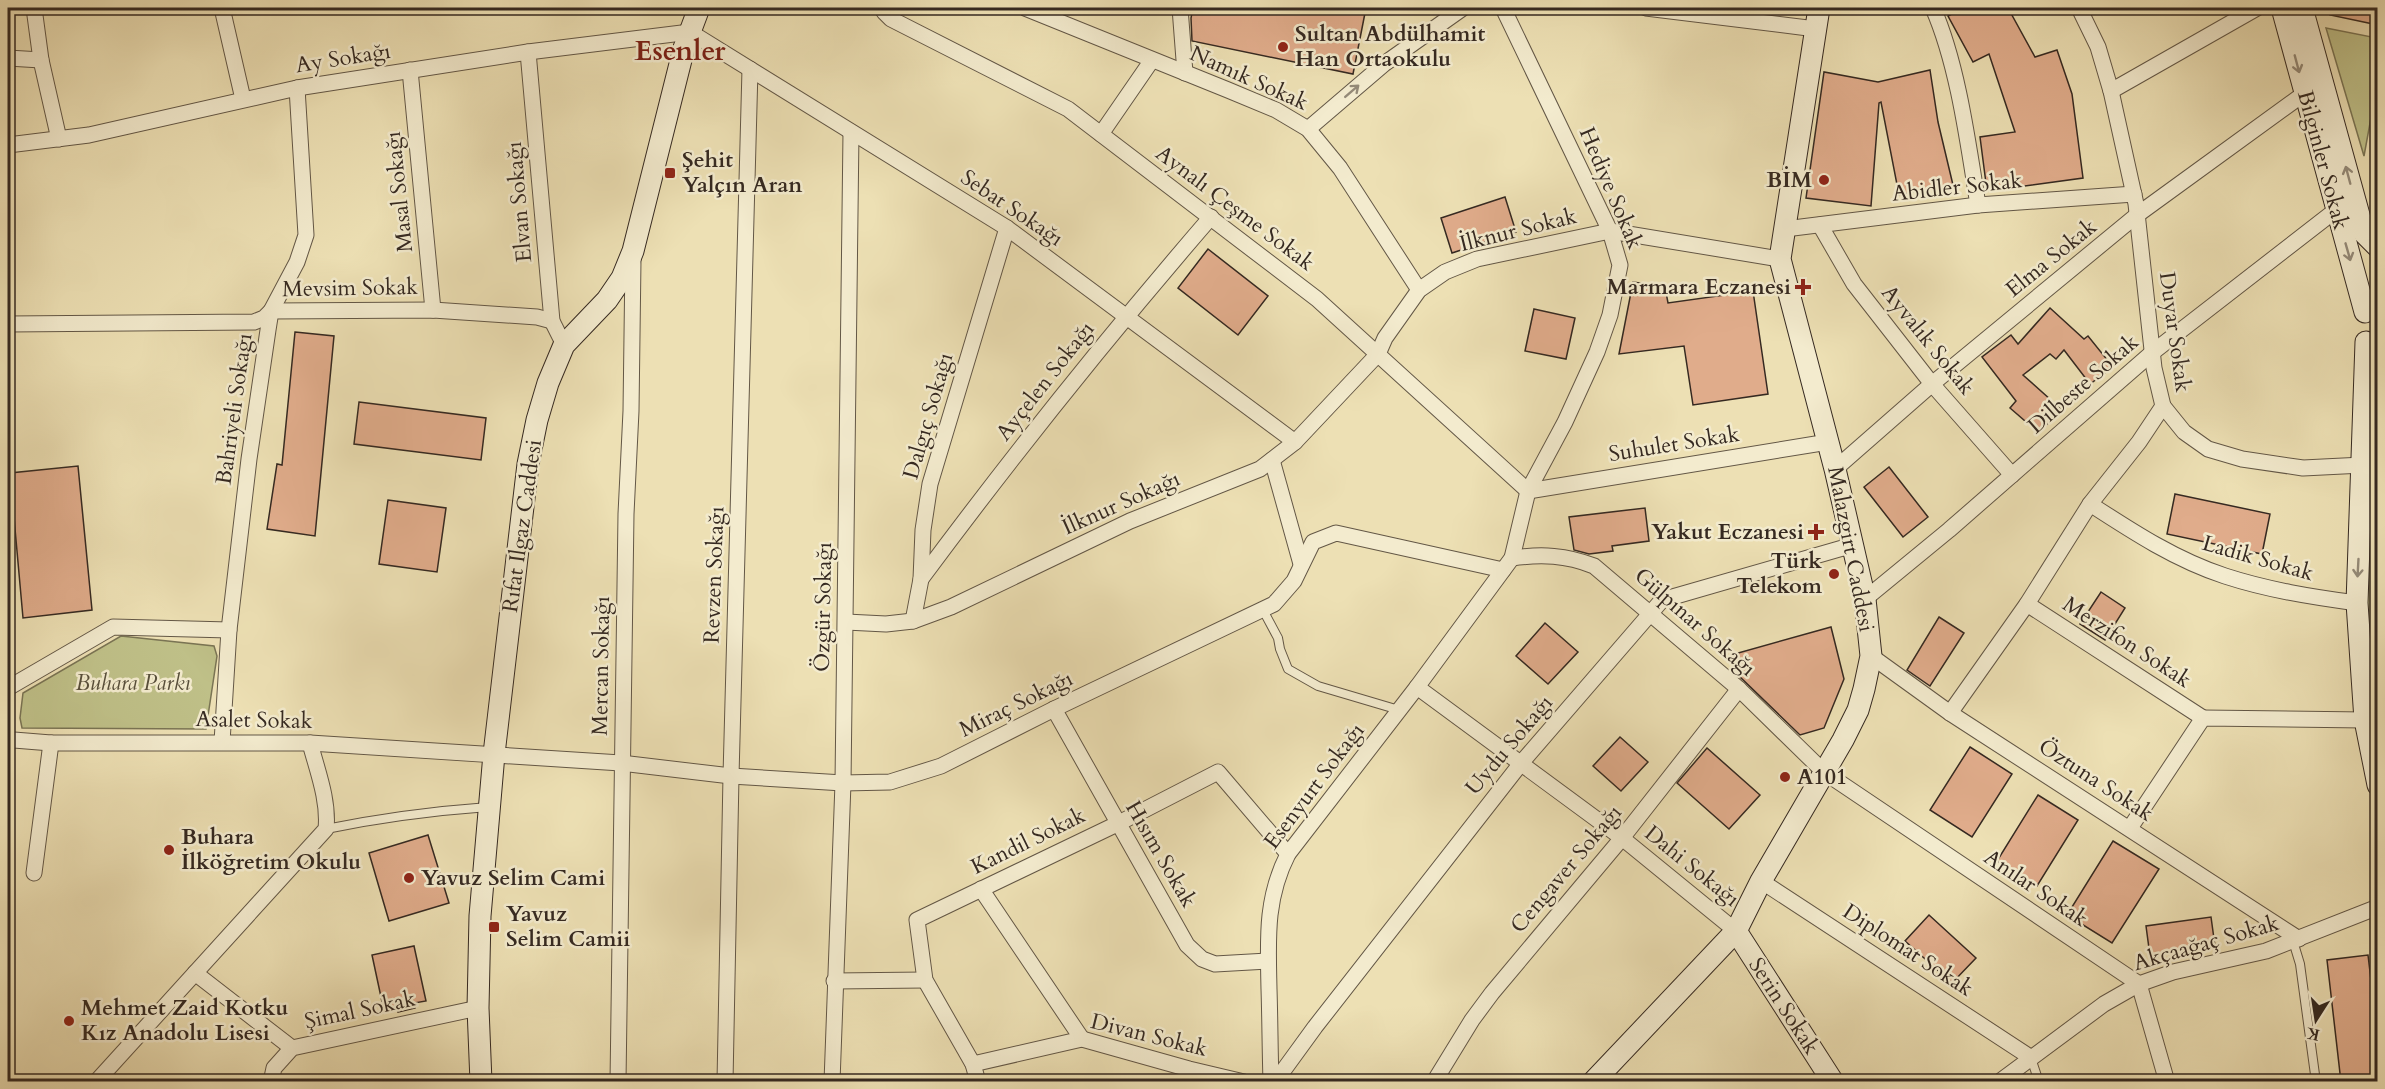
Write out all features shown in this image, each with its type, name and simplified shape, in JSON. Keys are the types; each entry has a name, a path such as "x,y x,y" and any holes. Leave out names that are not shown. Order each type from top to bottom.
{"street":[{"path":"34,8 40,60 59,139"},
{"path":"222,8 243,99"},
{"name":"Rıfat Ilgaz Caddesi","path":"481,1082 478,1008 480,916 489,807 528,465 537,420 548,383 564,345 607,300 622,278 633,252 690,32 699,8"},
{"name":"Aynalı Çeşme Sokak","path":"886,8 884,12 891,19 1068,109 1317,299 1528,491"},
{"name":"Namık Sokak","path":"1025,8 1276,110 1308,129 1340,168 1419,290"},
{"path":"1180,8 1185,73"},
{"path":"1308,129 1384,64 1463,8"},
{"name":"Hediye Sokak","path":"1503,8 1610,231 1620,265 1610,315 1565,422 1528,491 1508,564"},
{"path":"1646,8 1691,10 1816,29"},
{"name":"Malazgirt Caddesi","path":"1593,1082 1736,931 1761,881 1858,710 1864,690 1871,656 1865,599 1835,469 1780,259 1819,8"},
{"path":"1933,8 1942,27 1957,91 1968,140 1978,205"},
{"name":"Duyar Sokak","path":"1950,713 2027,604 2090,504 2139,442 2163,406 2153,352 2134,194 2111,91 2098,47 2079,8"},
{"path":"2111,91 2258,8"},
{"name":"Bilginler Sokak","path":"2282,8 2365,312 2363,327 2372,350 2356,603 2372,713 2378,785"},
{"name":"Bilginler Sokak","path":"2302,8 2364,233 2378,247"},
{"name":"Ay Sokağı","path":"8,145 89,135 297,88 528,52 690,32"},
{"name":"Sebat Sokağı","path":"690,32 1007,228 1295,442"},
{"name":"Elvan Sokağı","path":"528,52 552,321 564,345"},
{"path":"8,58 40,60"},
{"path":"1101,134 1152,60"},
{"name":"Revzen Sokağı","path":"725,1082 750,69"},
{"name":"Masal Sokağı","path":"410,70 434,310"},
{"name":"Bahriyeli Sokağı","path":"222,742 229,630 249,459 272,311 297,262 306,235 297,88"},
{"name":"Elma Sokak","path":"1835,469 1932,384 2137,215 2305,93"},
{"name":"Özgür Sokağı","path":"832,1082 843,783 851,132"},
{"name":"Abidler Sokak","path":"1785,229 1978,205 2134,194"},
{"name":"Dilbeste Sokak","path":"1865,599 1949,531 2153,352 2336,210"},
{"name":"Ayçelen Sokağı","path":"921,579 969,514 1126,316 1211,217"},
{"name":"Ayvalık Sokak","path":"1820,225 1854,284 1932,384 2012,475"},
{"name":"Dalgıç Sokağı","path":"913,621 921,579 923,530 930,484 1007,228"},
{"name":"İlknur Sokak","path":"1378,354 1385,338 1419,290 1445,272 1477,259 1610,231 1780,259"},
{"name":"Mercan Sokağı","path":"618,1082 621,763 633,252"},
{"path":"2365,312 2378,293"},
{"name":"Mevsim Sokak","path":"8,324 254,322 264,318 272,311 434,310 537,317 552,321"},
{"name":"İlknur Sokağı","path":"846,622 886,624 913,621 951,607 1130,521 1260,469 1295,442 1378,354"},
{"path":"2163,406 2184,432 2208,449 2242,459 2303,468 2363,465"},
{"name":"Suhulet Sokak","path":"1528,491 1828,442"},
{"path":"1272,460 1301,564"},
{"name":"Ladik Sokak","path":"2090,504 2135,534 2180,558 2225,576 2286,593 2356,603"},
{"name":"Miraç Sokağı","path":"494,754 621,763 731,776 843,783 890,782 941,766 1054,709 1274,604 1294,581 1313,542 1336,533 1508,564"},
{"name":"Uydu Sokağı","path":"1273,1082 1522,762 1662,600 1853,545"},
{"name":"Gülpınar Sokağı","path":"1508,564 1556,555 1594,566 1739,689 1824,772"},
{"name":"Esenyurt Sokağı","path":"1273,1082 1268,929 1270,903 1278,874 1288,854 1417,687 1508,564"},
{"name":"Merzifon Sokak","path":"2027,604 2203,718"},
{"path":"8,688 113,627 229,630"},
{"name":"Öztuna Sokak","path":"1871,656 1950,713 2130,828 2296,940"},
{"name":"Dahi Sokağı","path":"1417,687 1522,762 1622,838 1736,931"},
{"name":"Cengaver Sokağı","path":"1434,1082 1472,1020 1492,993 1622,838 1739,689"},
{"name":"Hısım Sokak","path":"1054,709 1187,945 1202,959 1215,964 1268,961"},
{"path":"2130,828 2203,718 2372,713"},
{"name":"Asalet Sokak","path":"10,738 51,743 310,743 494,754"},
{"path":"34,873 51,743"},
{"path":"96,1082 326,829 324,797 310,743"},
{"name":"Kandil Sokak","path":"978,1082 973,1064 925,980 918,920 1117,824 1218,772 1288,854"},
{"name":"Anılar Sokak","path":"1824,772 2139,984"},
{"name":"Diplomat Sokak","path":"1761,881 2030,1057"},
{"path":"981,889 1082,1039"},
{"name":"Akçaağaç Sokak","path":"1999,1082 2104,1004 2139,984 2173,972 2266,951 2378,907"},
{"name":"Serin Sokak","path":"1736,931 1833,1082"},
{"path":"195,973 292,1048"},
{"path":"834,981 925,980"},
{"path":"2139,984 2167,1082"},
{"name":"Şimal Sokak","path":"270,1082 274,1068 292,1048 478,1008"},
{"name":"Divan Sokak","path":"973,1064 1082,1039 1189,1070 1244,1082"}],"lane":[{"path":"1263,610 1278,638 1288,669 1318,686 1399,710"},
{"path":"326,829 395,816 489,807"},
{"path":"2296,940 2316,1082"},
{"path":"2030,1057 2039,1082"}],"green space":[{"path":"2326,28 2377,38 2377,85 2364,156"},
{"path":"2377,462 2378,691 2375,692 2366,584"},
{"name":"Buhara Parkı","path":"121,636 214,646 217,656 206,729 22,728 20,718 23,693"}],"building":[{"path":"1193,8 1338,8 1365,13 1353,74 1192,41"},
{"path":"1963,8 2008,8 2035,57 2057,50 2072,94 2083,178 1987,191 1980,137 2015,132 1989,54 1973,62 1948,16"},
{"path":"2330,8 2378,8 2378,25 2330,15"},
{"path":"1930,70 1938,122 1953,185 1899,195 1881,102 1879,103 1871,206 1806,198 1824,72 1878,82"},
{"path":"1505,197 1516,232 1452,253 1441,218"},
{"path":"1208,249 1268,296 1238,335 1178,288"},
{"path":"1633,282 1665,287 1668,303 1753,291 1768,394 1693,405 1684,346 1619,354"},
{"path":"2050,308 2084,339 2088,336 2113,367 2090,384 2064,350 2056,359 2050,354 2023,375 2061,409 2039,433 2010,408 2016,401 1982,357 2011,335 2018,344"},
{"path":"1534,309 1575,318 1566,359 1525,351"},
{"path":"295,332 334,336 315,536 267,529 277,464 282,465"},
{"path":"359,402 486,418 481,460 354,444"},
{"path":"78,466 92,610 23,618 10,473"},
{"path":"1889,467 1928,517 1903,537 1864,487"},
{"path":"2175,494 2270,514 2262,554 2167,534"},
{"path":"388,500 446,508 437,572 379,564"},
{"path":"1645,508 1649,541 1612,546 1613,551 1589,554 1574,550 1569,517"},
{"path":"2101,592 2125,608 2105,640 2080,624"},
{"path":"1939,617 1964,633 1930,686 1907,670"},
{"path":"1545,623 1578,652 1548,684 1516,656"},
{"path":"1831,627 1844,679 1824,728 1800,735 1737,674 1731,655"},
{"path":"1620,737 1648,762 1621,791 1593,766"},
{"path":"1970,747 2012,774 1972,837 1930,810"},
{"path":"1707,748 1760,795 1729,829 1677,783"},
{"path":"2038,795 2078,820 2037,886 1997,861"},
{"name":"Yavuz Selim Cami","path":"428,835 449,903 389,921 369,853"},
{"path":"2113,841 2159,869 2112,943 2067,915"},
{"path":"1929,915 1976,958 1952,983 1905,941"},
{"path":"2211,917 2215,946 2150,956 2146,926"},
{"path":"414,946 426,1001 414,1003 415,1008 398,1012 397,1008 384,1011 372,955"},
{"path":"2368,955 2378,1039 2378,1082 2341,1082 2327,960"}],"place":[{"name":"Sultan Abdülhamit Han Ortaokulu","path":"1283,47"},
{"name":"Şehit Yalçın Aran","path":"670,173"},
{"name":"BİM","path":"1824,180"},
{"name":"Marmara Eczanesi","path":"1803,287"},
{"name":"Yakut Eczanesi","path":"1816,532"},
{"name":"Türk Telekom","path":"1834,574"},
{"name":"A101","path":"1785,777"},
{"name":"Buhara İlköğretim Okulu","path":"169,850"},
{"name":"Yavuz Selim Cami","path":"409,878"},
{"name":"Yavuz Selim Camii","path":"494,927"},
{"name":"Mehmet Zaid Kotku Kız Anadolu Lisesi","path":"69,1021"}],"district":[{"name":"Esenler","path":"680,51"}]}
